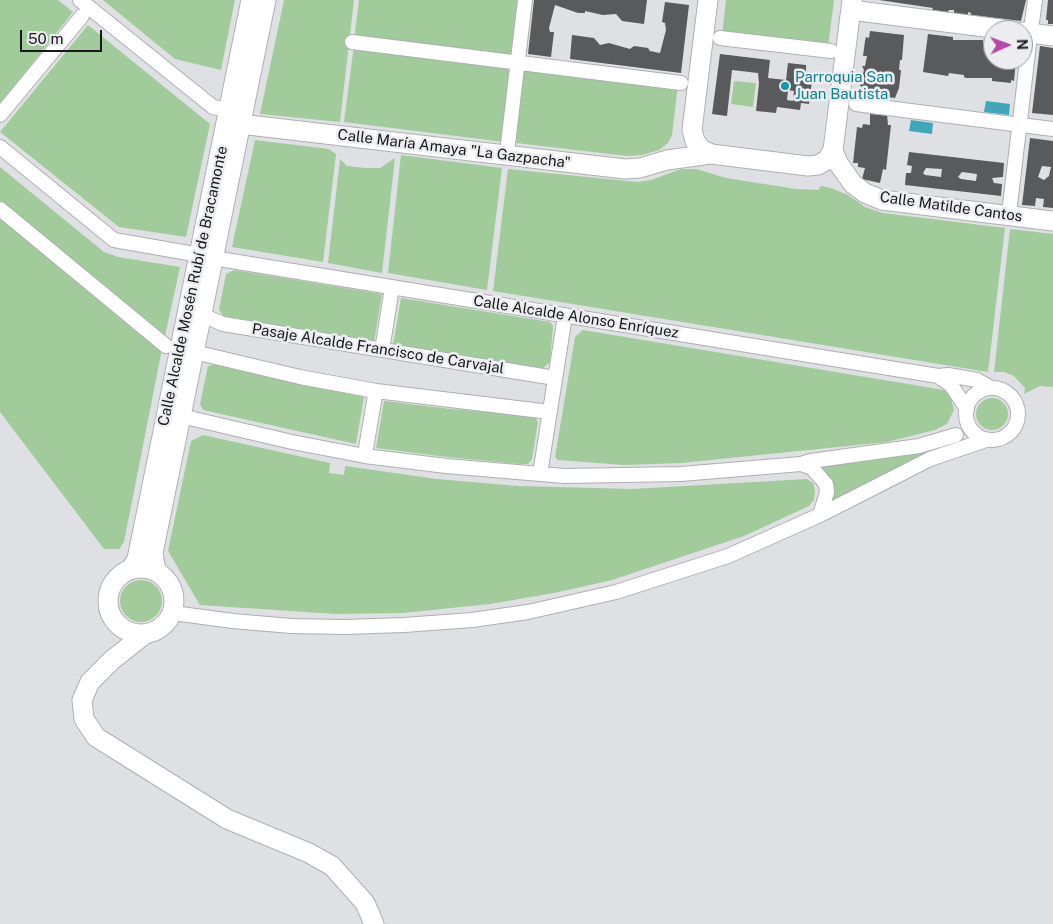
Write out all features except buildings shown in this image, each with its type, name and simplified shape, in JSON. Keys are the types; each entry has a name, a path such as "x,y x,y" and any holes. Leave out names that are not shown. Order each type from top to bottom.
{"main road":[{"name":"Calle Alcalde Mosén Rubí de Bracamonte","path":"156,571 153,553 202,315 207,256 229,110 252,0"},
{"name":"Calle Alcalde Mosén Rubí de Bracamonte","path":"130,570 137,559 207,256 240,124 266,0"},
{"path":"708,0 692,130 695,141 701,149 711,154"},
{"path":"808,166 818,165 826,160 834,150 852,5 983,26"},
{"path":"1033,34 1053,36"},
{"name":"Calle María Amaya \"La Gazpacha\"","path":"240,124 625,169 640,168 667,160 711,154 808,166"},
{"path":"667,160 692,130"},
{"name":"Calle Matilde Cantos","path":"834,150 838,163 853,184"},
{"name":"Calle Matilde Cantos","path":"808,166 853,184 865,193 882,200 1053,221"},
{"path":"112,660 118,639 115,622 110,614 108,602 110,590 115,581 130,570 140,568 156,571 167,581 172,590 174,598 172,613 163,627 145,634 96,674 82,700 84,719 96,737 227,818 309,853 332,866 365,903 374,924"},
{"path":"115,622 131,633 145,634"}],"street":[{"path":"80,0 213,107 229,110"},
{"path":"508,144 525,0"},
{"path":"1031,20 1035,0"},
{"path":"0,114 82,16"},
{"path":"720,38 831,51"},
{"path":"352,42 681,83"},
{"path":"1010,205 1025,70"},
{"path":"856,104 1053,129"},
{"name":"Calle Alcalde Alonso Enríquez","path":"0,147 114,240 565,316 938,376 977,380 991,388"},
{"path":"0,209 166,346"},
{"path":"383,344 391,294"},
{"name":"Pasaje Alcalde Francisco de Carvajal","path":"202,315 223,324 555,378"},
{"path":"540,474 565,316"},
{"path":"194,352 300,377 376,391 458,403 550,412"},
{"path":"938,376 951,386 966,409 968,426 977,435 986,440"},
{"path":"172,613 243,622 344,627 404,626 472,620 528,612 616,592 677,574 736,552 820,515 930,460 986,440 1004,437 1014,428 1018,418 1016,406 1010,396 1000,390 991,388 977,393 966,409"},
{"path":"366,448 375,396"},
{"path":"181,416 292,442 365,456 446,466 540,474 609,476 681,474 801,464 919,446 956,435"},
{"path":"930,460 968,426"},
{"path":"801,464 812,468 826,484 827,492 820,515"}],"green space":[{"path":"0,0 58,0 73,12 0,104"},
{"path":"103,0 235,0 221,70 175,59"},
{"path":"284,0 354,0 340,122 260,114"},
{"path":"359,0 522,0 515,60 354,40"},
{"path":"726,0 834,0 828,48 722,35"},
{"path":"88,25 210,124 186,237 119,227 0,132"},
{"path":"354,45 510,65 504,142 344,122"},
{"path":"520,66 678,85 672,135 668,143 659,150 642,155 627,156 516,143 518,128 511,128"},
{"path":"734,81 756,83 753,107 731,104"},
{"path":"255,140 329,149 336,154 323,262 232,247"},
{"path":"401,155 502,168 487,290 388,273"},
{"path":"395,158 382,273 328,263 340,159 347,166 380,168"},
{"path":"0,167 104,252 118,257 180,267 165,336 0,201"},
{"path":"508,169 637,182 651,180 681,169 696,169 726,178 796,189 818,190 821,186 831,188 848,195 865,207 883,213 1005,228 988,372 493,291"},
{"path":"0,218 162,349 124,542 119,549 104,549 0,412"},
{"path":"1010,229 1053,234 1053,387 1040,386 1024,394 1025,388 1014,376 1004,372 994,372"},
{"path":"234,270 382,294 374,342 225,318 219,310 226,274"},
{"path":"401,298 550,322 553,326 550,362 541,370 393,345"},
{"path":"583,330 944,390 950,395 954,410 947,424 935,430 887,442 681,463 624,465 558,460 555,457 575,337"},
{"path":"216,364 364,397 356,444 203,410 200,404 208,366"},
{"path":"992,398 1004,402 1008,414 1004,426 992,430 980,426 976,414 980,402"},
{"path":"384,401 534,416 538,422 532,459 528,464 519,464 376,448"},
{"path":"203,435 330,463 329,473 344,475 345,466 437,479 518,486 632,489 807,479 813,483 815,491 814,500 809,506 744,536 612,580 554,593 490,604 403,613 336,614 200,605 168,551 191,441"},
{"path":"932,449 829,504 811,464"},
{"path":"145,580 153,583 159,589 162,601 159,613 153,619 137,622 129,619 123,613 120,597 123,589 129,583"}],"water":[{"path":"986,101 1010,104 1009,115 984,112"},
{"path":"911,120 933,123 932,134 909,131"}],"place":[{"name":"Parroquia San Juan Bautista","path":"785,86"}]}
